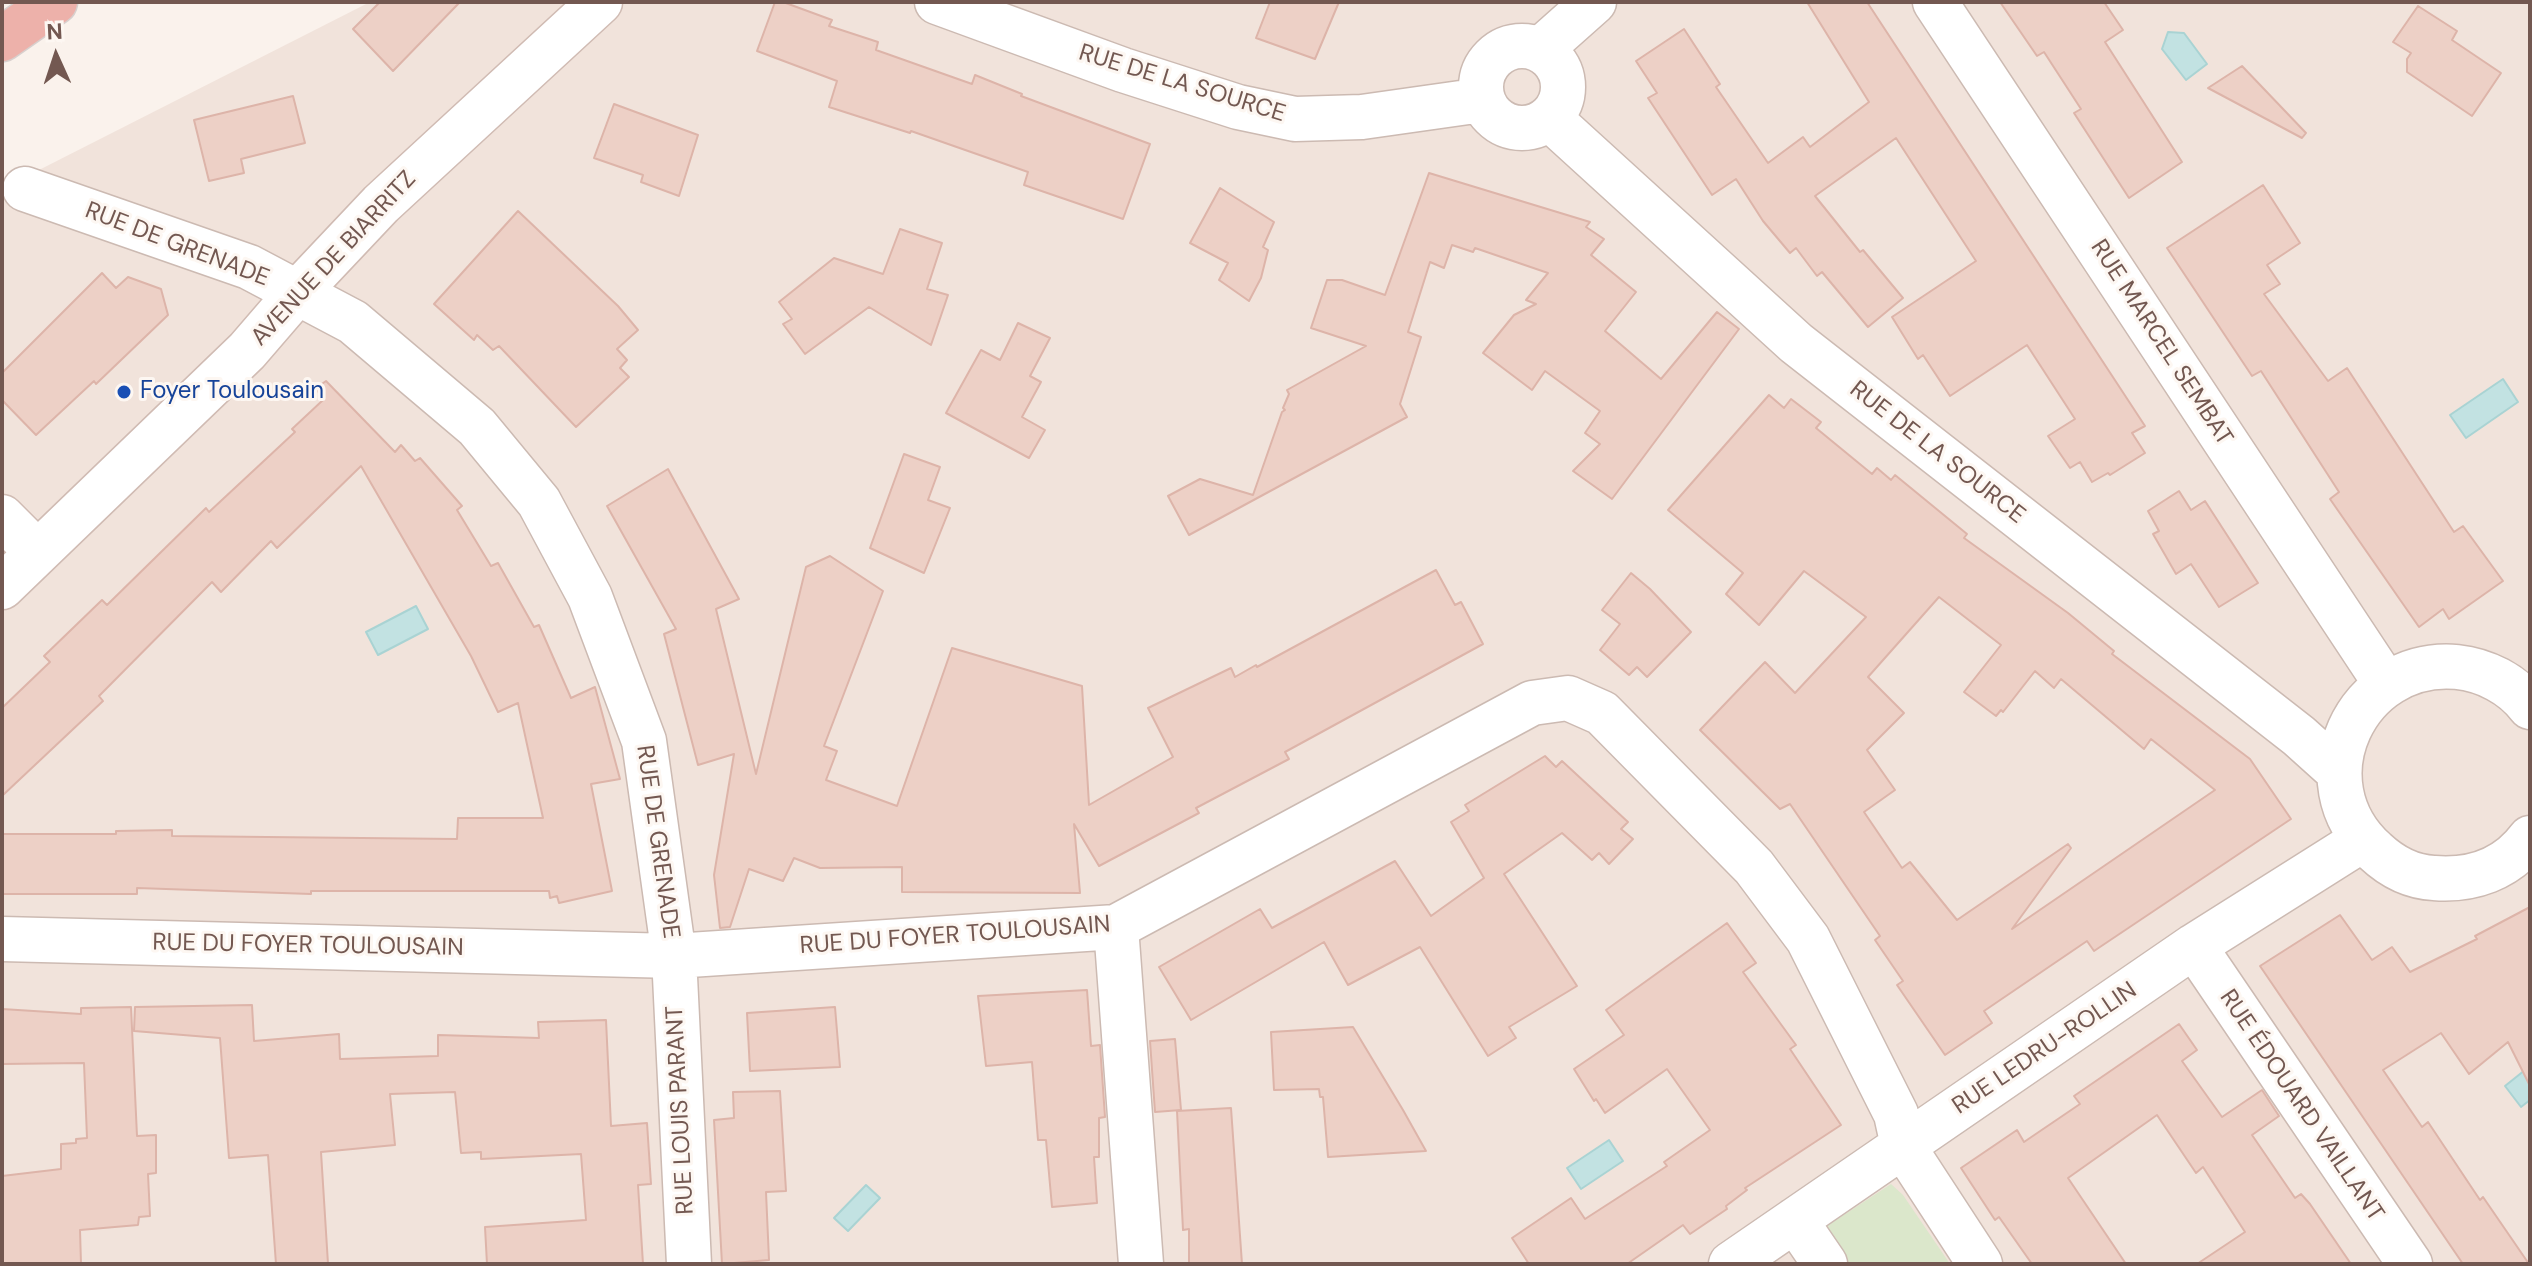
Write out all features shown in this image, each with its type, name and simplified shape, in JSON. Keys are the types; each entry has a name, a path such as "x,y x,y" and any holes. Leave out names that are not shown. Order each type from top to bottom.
{"highway":[{"path":"2,39 55,2"}],"street":[{"name":"AVENUE DE BIARRITZ","path":"2,587 247,351 381,204 600,2"},
{"name":"RUE DE LA SOURCE","path":"937,2 1123,70 1238,107 1295,119 1362,117 1482,100"},
{"path":"1540,50 1594,2"},
{"name":"RUE MARCEL SEMBAT","path":"1935,2 2386,684"},
{"path":"1515,46 1540,50 1560,70 1564,85 1558,107 1549,118 1534,126 1520,129 1499,122 1482,100 1481,81 1485,67 1493,56 1515,46"},
{"name":"RUE DE LA SOURCE","path":"1549,118 1796,343 2299,736 2339,772"},
{"name":"RUE DE GRENADE","path":"25,189 249,267 353,322 477,427 539,502 590,597 644,741 674,956"},
{"path":"2,517 37,552"},
{"path":"2530,707 2498,679 2471,669 2442,666 2413,671 2386,684 2361,707 2345,738 2339,772 2344,808 2362,840 2388,864 2421,878 2457,880 2491,871 2521,851 2530,838"},
{"name":"RUE DU FOYER TOULOUSAIN","path":"2,939 674,956 1116,927 1532,703 1568,698 1602,713 1754,867 1808,939 1896,1114 1903,1146 1980,1264"},
{"name":"RUE LEDRU-ROLLIN","path":"1731,1264 2194,946 2362,840"},
{"path":"1116,927 1141,1264"},
{"name":"RUE ÉDOUARD VAILLANT","path":"2194,946 2410,1264"},
{"name":"RUE LOUIS PARANT","path":"674,956 689,1264"},
{"path":"1795,1220 1825,1264"}],"shaded area":[{"path":"370,2 2530,2 2530,1264 2,1264 2,194 39,170"}],"green space":[{"path":"1891,1184 1903,1195 1950,1264 1845,1264 1830,1242 1827,1226"}],"water":[{"path":"2168,32 2184,33 2207,64 2186,80 2162,49"},
{"path":"2503,379 2518,402 2466,438 2450,415"},
{"path":"416,606 428,629 378,655 366,632"},
{"path":"2530,1066 2530,1100 2521,1107 2505,1086"},
{"path":"1609,1140 1623,1161 1581,1189 1567,1168"},
{"path":"866,1185 880,1198 848,1231 834,1218"}],"building":[{"path":"380,2 460,2 393,71 353,29"},
{"path":"775,2 783,2 832,20 829,26 878,42 876,50 972,84 975,75 1021,96 1150,144 1123,219 1024,185 1028,172 911,131 829,107 837,81 757,51"},
{"path":"1270,2 1339,2 1315,59 1256,38"},
{"path":"1807,2 1867,2 2145,426 2132,433 2145,453 2110,475 2108,473 2092,482 2080,462 2070,468 2048,436 2075,419 2027,345 1950,396 1923,355 1918,359 1892,317 1976,261 1896,138 1815,196 1860,252 1863,250 1903,298 1868,327 1822,272 1817,276 1796,248 1790,253 1763,221 1736,179 1712,195 1648,98 1657,93 1636,61 1684,29 1720,84 1716,87 1768,163 1803,137 1810,147 1869,102"},
{"path":"2000,2 2104,2 2123,30 2105,42 2182,162 2129,198 2074,113 2081,109 2044,52 2037,56"},
{"path":"2418,6 2457,31 2452,40 2501,73 2472,116 2407,72 2407,59 2411,53 2393,42"},
{"path":"2242,66 2306,133 2302,138 2208,88"},
{"path":"293,96 305,143 241,159 244,173 209,181 194,120"},
{"path":"614,104 698,135 679,196 641,182 643,175 594,158"},
{"path":"1429,173 1590,222 1586,227 1604,239 1591,255 1636,292 1605,331 1661,379 1717,312 1739,329 1612,499 1573,471 1600,444 1585,433 1600,411 1545,371 1532,390 1483,353 1514,315 1536,304 1526,300 1548,273 1475,248 1473,252 1452,245 1444,268 1430,262 1408,332 1421,337 1400,404 1407,417 1189,535 1168,496 1200,479 1253,495 1285,410 1287,390 1366,346 1311,328 1327,280 1342,280 1385,295"},
{"path":"2263,185 2300,243 2267,265 2280,284 2264,294 2328,381 2347,368 2454,532 2463,526 2503,581 2449,619 2443,609 2419,627 2330,499 2339,492 2261,371 2252,376 2167,248"},
{"path":"1220,188 1274,222 1263,247 1268,250 1261,278 1249,301 1219,280 1228,263 1190,243"},
{"path":"518,211 618,306 638,330 617,349 627,360 620,368 629,377 576,427 499,346 493,350 477,335 474,340 434,304"},
{"path":"900,229 942,243 927,289 948,295 931,345 869,307 805,354 783,324 792,319 779,302 834,258 883,274"},
{"path":"102,273 116,288 128,277 161,289 168,315 96,384 94,381 36,435 2,400 2,373"},
{"path":"1018,323 1050,338 1030,376 1041,382 1022,417 1045,430 1029,458 946,413 981,350 1000,360"},
{"path":"326,381 395,452 401,445 415,461 420,458 462,506 457,510 491,566 498,563 534,627 539,625 571,698 595,687 620,779 591,784 612,891 559,903 557,896 550,898 549,891 311,891 311,894 137,888 137,894 2,894 2,834 116,834 116,831 172,830 172,836 457,839 458,818 543,818 518,703 498,712 471,656 361,466 277,548 271,541 221,592 212,582 99,696 103,701 2,796 2,708 50,662 44,656 102,600 107,605 206,508 209,512 295,432 292,429 323,400 316,388"},
{"path":"1769,395 1784,408 1791,399 1821,422 1816,428 1872,474 1877,468 1891,480 1895,475 1967,534 1964,538 2068,613 2114,651 2112,654 2250,759 2291,819 2094,951 2087,941 1984,1011 1992,1023 1945,1055 1897,985 1903,981 1875,940 1880,936 1790,804 1780,809 1700,730 1765,662 1795,693 1866,617 1804,571 1759,625 1726,594 1743,573 1668,510","holes":["1939,597 2001,645 1964,692 1996,716 2001,710 2003,712 2035,671 2054,688 2061,679 2144,749 2151,739 2215,790 2012,929 2071,848 2068,844 1957,920 1910,862 1902,868 1864,812 1895,790 1867,750 1904,713 1868,677"]},
{"path":"904,454 940,467 928,500 950,508 924,573 870,548"},
{"path":"668,469 739,599 716,609 756,774 806,567 830,556 883,591 824,746 837,751 826,780 897,806 952,648 1082,686 1089,805 1173,757 1148,708 1231,668 1235,677 1257,667 1436,570 1455,605 1461,602 1483,644 1285,752 1289,759 1196,808 1199,813 1099,866 1074,824 1080,893 902,892 902,867 820,868 794,858 783,881 749,869 730,927 720,928 714,875 734,754 698,765 664,634 676,629 607,506"},
{"path":"2179,491 2191,510 2205,501 2258,583 2219,607 2191,564 2176,574 2153,534 2159,531 2148,511"},
{"path":"1631,573 1691,632 1647,677 1637,667 1629,675 1600,650 1620,624 1602,610"},
{"path":"1545,756 1556,767 1562,761 1628,822 1621,829 1633,839 1609,864 1599,853 1592,860 1562,833 1504,874 1577,986 1509,1027 1516,1038 1488,1056 1420,947 1348,985 1324,942 1191,1020 1159,967 1260,909 1272,928 1395,861 1431,916 1484,878 1451,822 1469,811 1465,805"},
{"path":"2530,907 2530,1086 2508,1042 2469,1074 2441,1033 2383,1070 2422,1127 2428,1122 2480,1200 2483,1197 2529,1264 2463,1264 2260,966 2340,915 2372,960 2392,947 2410,972 2477,939 2475,936"},
{"path":"1727,923 1756,963 1743,972 1796,1045 1790,1049 1841,1125 1745,1188 1747,1190 1726,1206 1727,1209 1690,1234 1683,1225 1627,1264 1529,1264 1512,1238 1571,1198 1585,1219 1667,1166 1664,1162 1710,1130 1667,1069 1605,1113 1574,1069 1624,1035 1606,1010"},
{"path":"1087,990 1091,1046 1100,1045 1105,1117 1099,1118 1099,1157 1094,1157 1097,1203 1052,1207 1046,1140 1038,1140 1032,1062 986,1066 978,996"},
{"path":"252,1005 254,1041 339,1034 340,1059 438,1056 438,1035 539,1038 538,1022 606,1020 611,1126 647,1123 651,1184 638,1185 643,1264 487,1264 485,1227 586,1220 581,1154 481,1159 481,1152 461,1153 455,1092 390,1094 395,1145 321,1152 328,1264 276,1264 268,1155 229,1158 220,1038 134,1031 135,1007"},
{"path":"131,1007 137,1136 156,1135 156,1173 148,1174 150,1216 139,1217 138,1225 80,1230 81,1264 2,1264 2,1176 61,1169 61,1144 87,1138 84,1063 2,1064 2,1009 81,1014 81,1008"},
{"path":"835,1007 840,1067 750,1071 747,1013"},
{"path":"2179,1024 2197,1050 2182,1061 2222,1117 2262,1090 2279,1116 2252,1135 2295,1198 2301,1194 2310,1204 2351,1264 2197,1264 2245,1232 2203,1167 2196,1173 2157,1115 2068,1178 2126,1264 2032,1264 1999,1217 1995,1220 1961,1168 2017,1130 2024,1142 2080,1104 2074,1096"},
{"path":"1353,1027 1426,1151 1328,1157 1323,1097 1320,1097 1319,1089 1274,1090 1271,1032"},
{"path":"1175,1039 1181,1110 1155,1112 1150,1041"},
{"path":"780,1091 786,1191 766,1192 769,1260 722,1264 714,1120 734,1118 733,1092"},
{"path":"1231,1108 1242,1264 1189,1264 1189,1229 1183,1230 1177,1111"}],"place":[{"name":"Foyer Toulousain","path":"124,392"}]}
